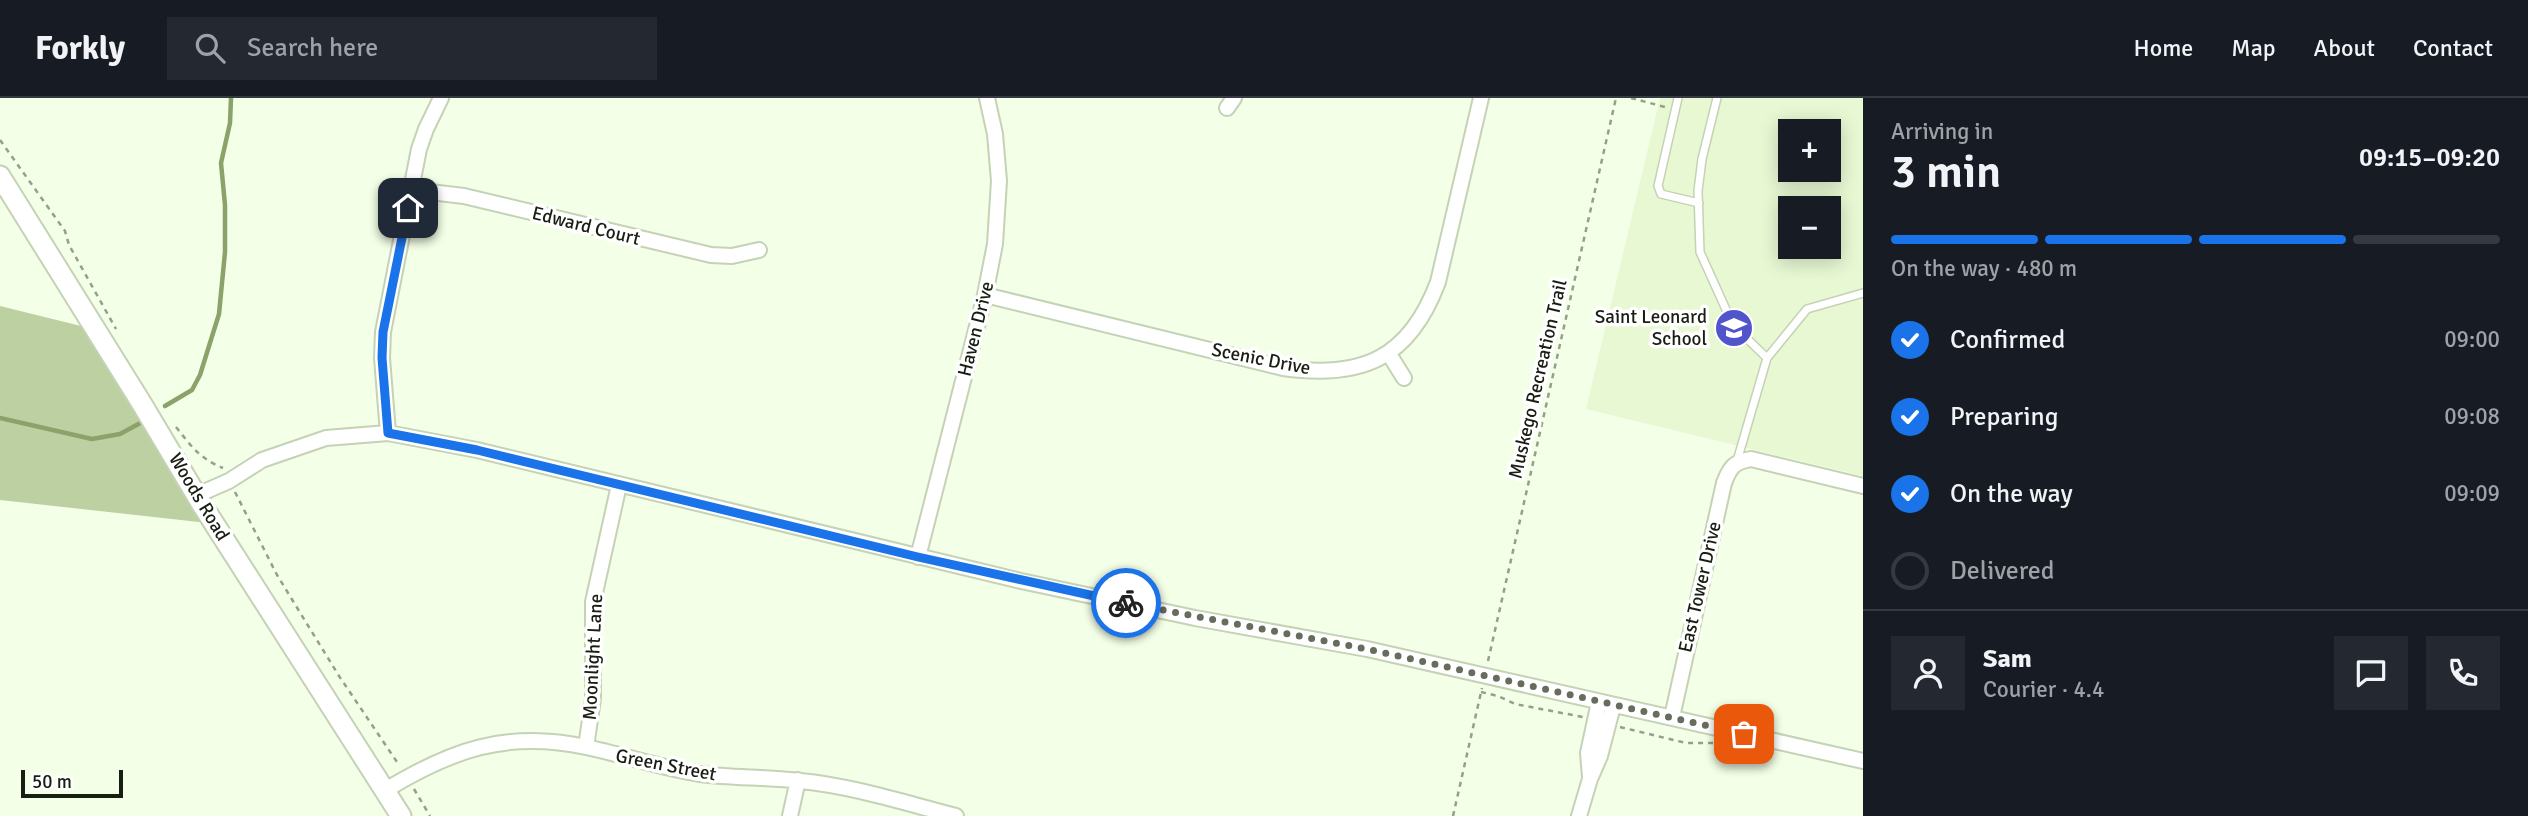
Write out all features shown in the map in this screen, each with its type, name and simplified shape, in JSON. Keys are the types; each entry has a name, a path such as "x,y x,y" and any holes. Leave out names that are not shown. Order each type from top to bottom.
{"street":[{"path":"388,433 382,358 383,332 419,149 441,98"},
{"name":"Haven Drive","path":"918,557 985,295 995,244 999,181 995,134 987,98"},
{"name":"Scenic Drive","path":"985,295 1283,368 1320,371 1359,367 1389,354 1405,337 1424,312 1438,282 1481,98"},
{"name":"Woods Road","path":"0,176 197,495 401,816"},
{"name":"Edward Court","path":"413,190 464,197 711,255 732,256 758,250"},
{"path":"1389,354 1404,378"},
{"path":"197,495 229,481 262,460 326,438 388,433 477,450 918,557 1182,615 1367,649 1863,761"},
{"path":"1737,461 1751,459 1863,486"},
{"name":"East Tower Drive","path":"1672,717 1724,483 1737,461"},
{"name":"Moonlight Lane","path":"586,747 593,699 593,602 619,485"},
{"path":"1579,816 1600,756 1606,704"},
{"name":"Green Street","path":"384,791 443,758 487,744 536,741 586,747 697,773 799,780 956,816"},
{"path":"790,816 799,780"}],"lane":[{"path":"1678,98 1658,186 1661,194 1668,198 1699,203"},
{"path":"1717,98 1702,159 1700,252 1733,325 1767,358"},
{"path":"1737,461 1767,358 1807,309 1863,293"}],"path":[{"name":"Muskego Recreation Trail","path":"1487,666 1616,98"},
{"path":"1631,98 1675,110"},
{"path":"0,140 65,231 69,245 118,333"},
{"path":"176,426 198,454 223,469"},
{"path":"236,494 277,575 339,676 403,772"},
{"path":"1452,816 1484,681"},
{"path":"1481,692 1515,704 1588,718"},
{"path":"412,785 430,816"}],"shaded area":[{"name":"Saint Leonard School","path":"1660,98 1863,98 1863,476 1586,409"},
{"path":"0,306 85,327 208,523 0,500"}],"waterway":[{"path":"165,406 192,390 200,375 219,314 225,252 225,205 221,163 230,123 231,98"},
{"path":"0,418 92,439 120,434 144,421"}],"way so far":[{"path":"1126,603 1367,649 1744,734"}],"place":[{"name":"Saint Leonard School","path":"1734,328"}],"route":[{"path":"408,208 383,332 384,405 388,433 477,450 918,557 1126,603"}]}
